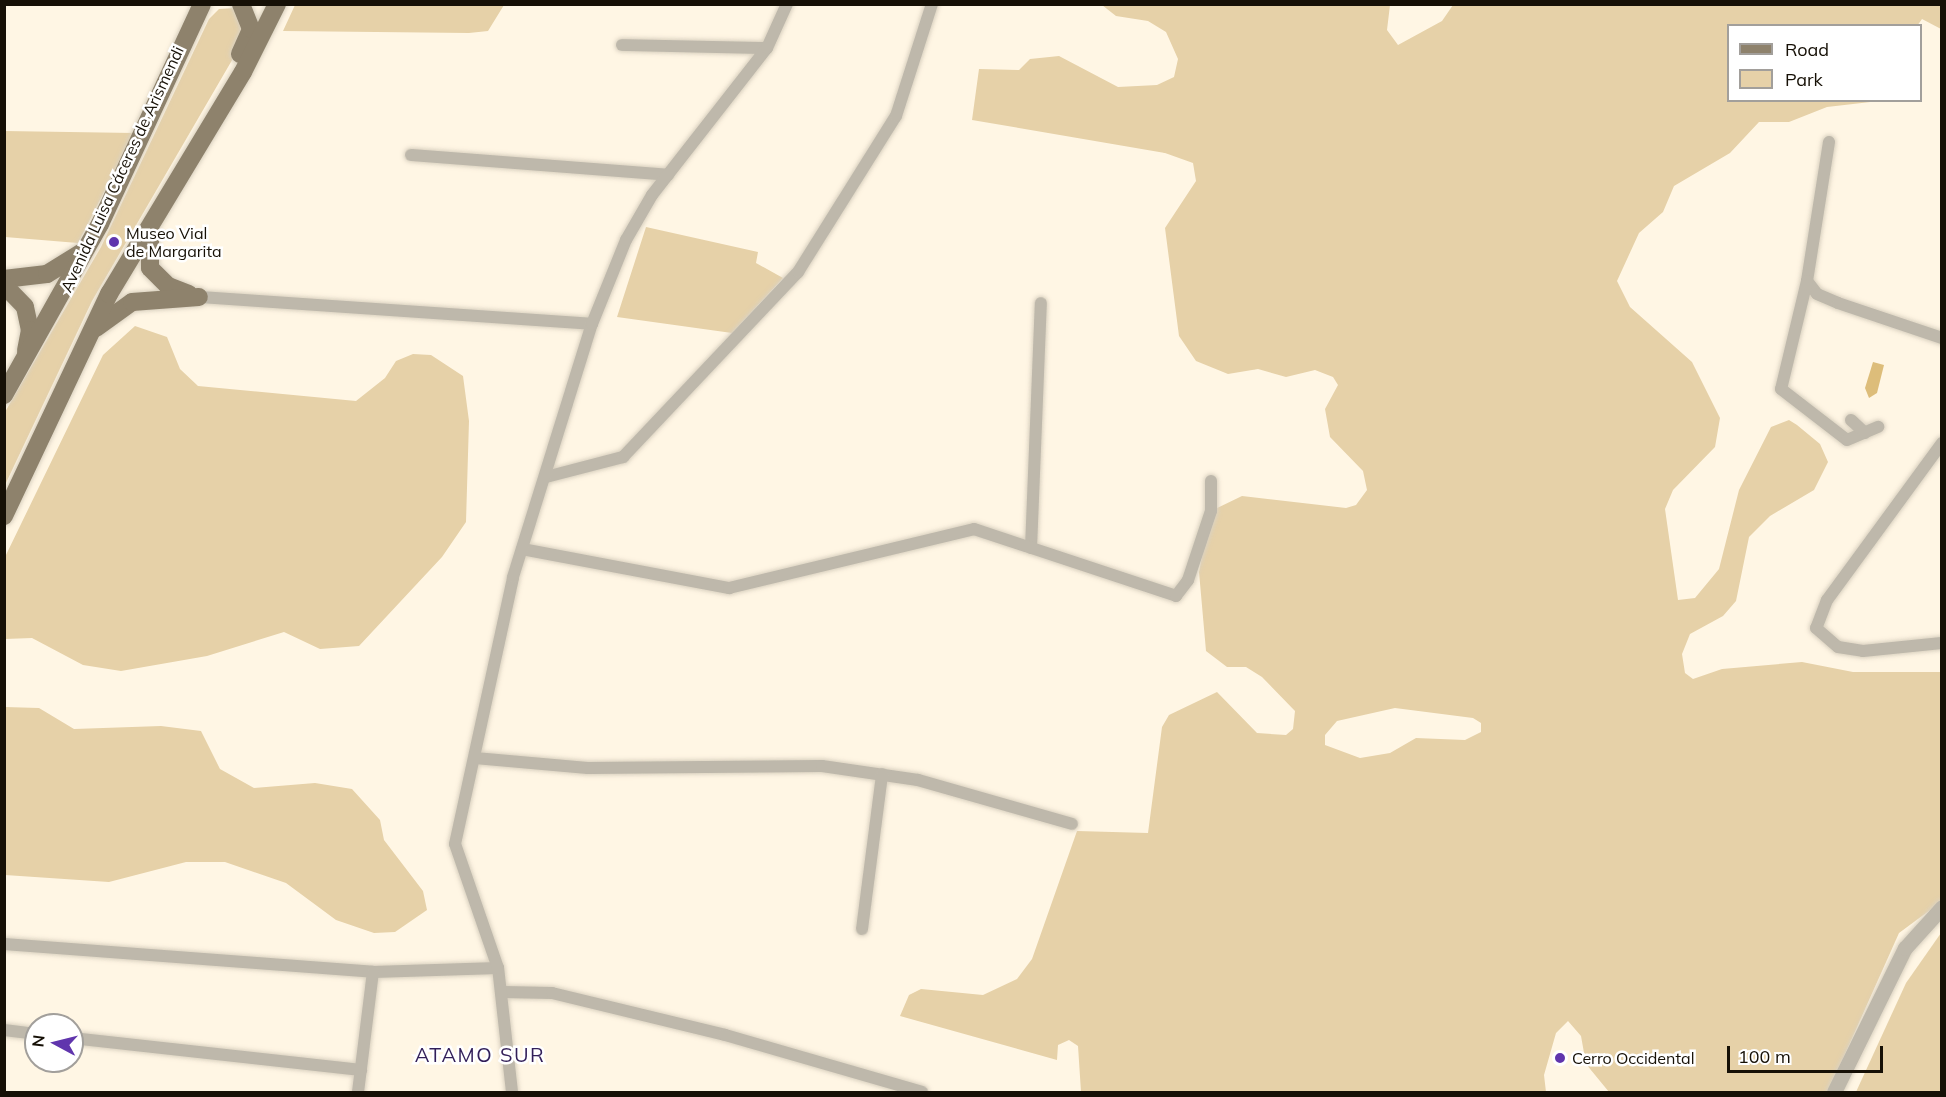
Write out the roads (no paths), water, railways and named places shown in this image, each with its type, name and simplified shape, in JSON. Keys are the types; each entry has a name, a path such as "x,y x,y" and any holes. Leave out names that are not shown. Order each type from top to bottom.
{"main road":[{"name":"Avenida Luisa Cáceres de Arismendi","path":"4,395 89,246 202,4"},
{"path":"148,118 202,20 216,4"},
{"path":"172,189 247,40 250,20 241,4"},
{"path":"4,516 86,338 277,4"},
{"path":"152,222 150,268 168,285 199,297"},
{"path":"4,279 60,269 89,246"},
{"path":"4,285 18,295 28,316 22,367"},
{"path":"86,338 132,302 199,297"},
{"path":"4,509 15,493"}],"street":[{"path":"512,1092 503,992 498,968 455,844 522,549 592,324 626,240 668,175 767,48 787,4"},
{"path":"546,477 623,457 798,272 896,116 932,4"},
{"path":"622,45 767,48"},
{"path":"1829,142 1807,280 1781,389 1847,440 1878,427"},
{"path":"411,155 668,175"},
{"path":"1807,280 1817,294 1941,338"},
{"path":"199,297 592,324"},
{"path":"1031,548 1041,303"},
{"path":"1851,420 1865,433"},
{"path":"1941,443 1827,600 1816,628 1838,647 1863,651 1941,643"},
{"path":"522,549 729,588 974,529 1176,596 1188,580 1194,546 1211,511 1210,481"},
{"path":"475,758 588,768 822,766 882,774 1072,824"},
{"path":"862,929 882,774"},
{"path":"1834,1092 1905,948 1941,908"},
{"path":"4,944 373,972 498,968"},
{"path":"358,1092 373,972"},
{"path":"503,992 552,993 725,1035 922,1092"},
{"path":"4,1030 24,1032"},
{"path":"84,1039 361,1070"}],"place":[{"name":"Museo Vial de Margarita","path":"114,242"},
{"name":"Cerro Occidental","path":"1560,1058"}],"district":[{"name":"ATAMO SUR","path":"480,1054"}]}
